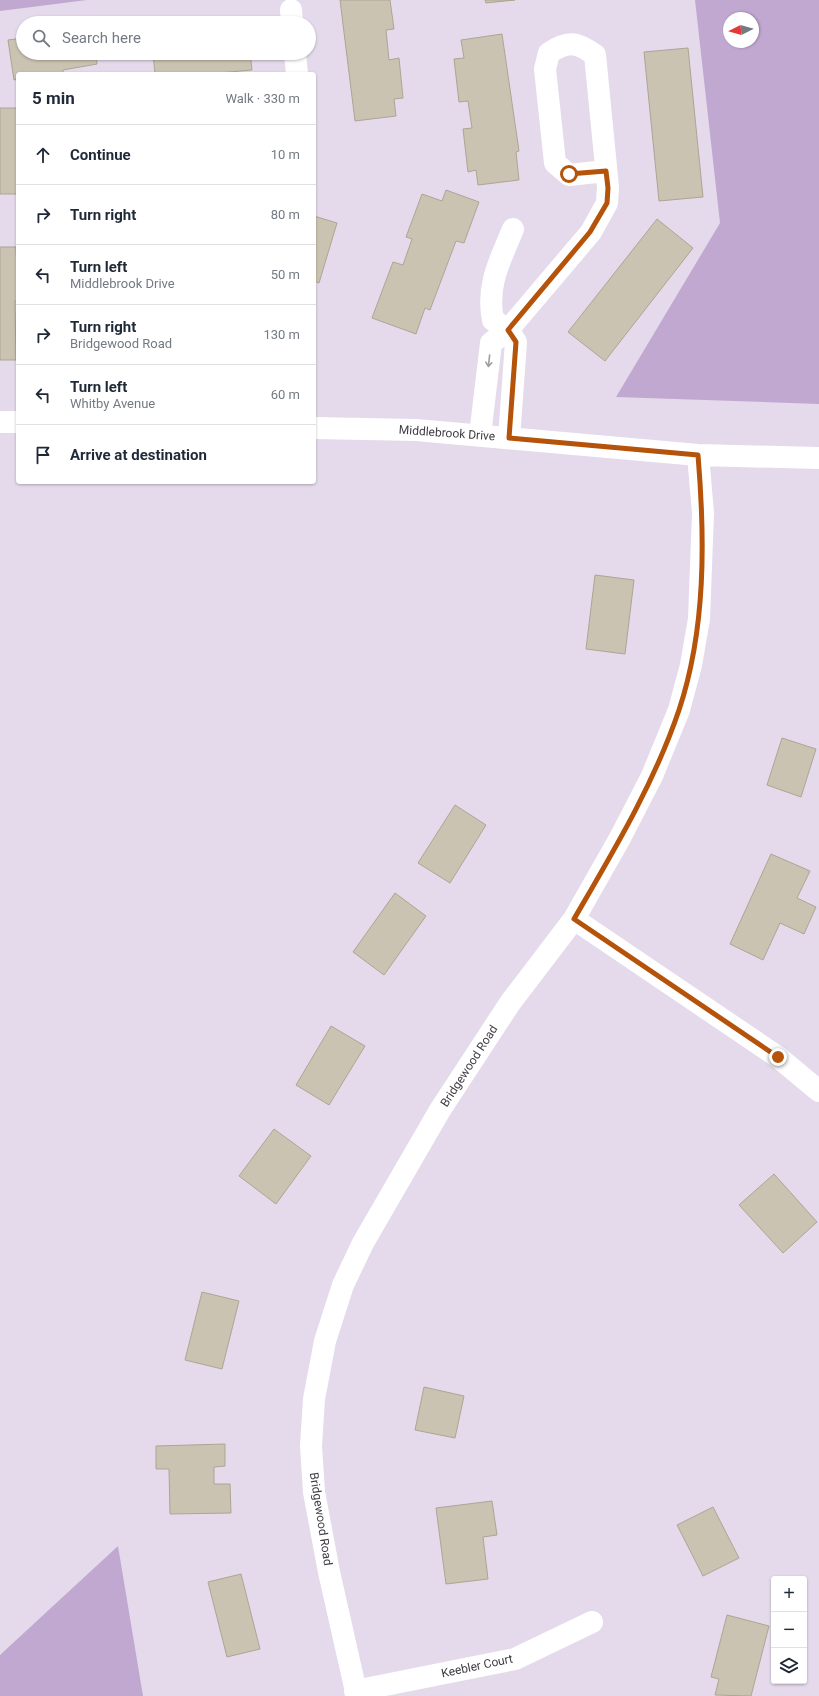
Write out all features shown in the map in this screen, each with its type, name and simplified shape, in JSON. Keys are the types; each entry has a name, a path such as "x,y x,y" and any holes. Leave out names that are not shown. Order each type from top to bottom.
{"street":[{"path":"480,435 491,343 508,330 590,232 607,203 608,188 595,55 581,45 561,45 549,53 545,69 555,163 569,174 606,171"},
{"path":"296,60 297,72"},
{"path":"509,438 516,342 508,330 493,320 490,304 492,284 513,229"},
{"path":"0,422 16,422"},
{"name":"Middlebrook Drive","path":"316,428 416,430 698,455 819,458"},
{"name":"Bridgewood Road","path":"356,1693 329,1572 314,1492 311,1446 314,1399 325,1341 343,1285 363,1243 440,1110 510,1003 574,919 620,838 652,776 679,710 691,665 698,619 703,513 698,455"},
{"path":"574,919 778,1057 819,1091"},
{"name":"Keebler Court","path":"356,1693 515,1659 592,1622"}],"shaded area":[{"path":"0,0 87,0 0,11"},
{"path":"695,0 819,0 819,404 616,397 720,223"},
{"path":"118,1546 143,1696 0,1696 0,1655"}],"building":[{"path":"340,0 390,0 394,29 386,30 389,60 399,58 403,98 394,99 396,116 355,121"},
{"path":"485,0 515,0 486,3"},
{"path":"502,34 519,151 516,152 519,180 478,185 476,170 468,172 463,129 472,128 468,101 459,102 454,59 464,58 461,40"},
{"path":"16,39 16,60 97,60 97,64 63,70 63,72 16,72 16,80 14,80 8,40"},
{"path":"688,48 703,197 659,201 644,52"},
{"path":"154,60 251,60 252,70 230,72 155,72"},
{"path":"0,108 16,108 16,194 0,194"},
{"path":"446,190 479,202 464,243 456,241 430,310 425,308 416,334 372,318 393,262 403,265 412,239 406,237 422,194 442,201"},
{"path":"316,217 337,223 319,283 316,282"},
{"path":"657,219 693,248 605,361 568,332"},
{"path":"0,247 16,247 16,360 0,360"},
{"path":"595,575 634,580 625,654 586,649"},
{"path":"782,738 816,749 801,797 767,785"},
{"path":"455,805 486,825 450,883 418,863"},
{"path":"771,854 810,871 797,898 816,907 804,934 780,923 763,960 730,944"},
{"path":"395,893 426,916 384,975 353,952"},
{"path":"331,1026 365,1046 329,1105 296,1085"},
{"path":"274,1129 311,1156 276,1204 239,1176"},
{"path":"774,1174 817,1222 783,1253 739,1205"},
{"path":"202,1292 239,1301 222,1369 185,1360"},
{"path":"424,1387 464,1396 455,1438 415,1430"},
{"path":"225,1444 225,1466 214,1467 214,1484 230,1484 231,1513 170,1514 169,1469 156,1469 156,1446"},
{"path":"492,1501 497,1535 483,1537 488,1579 446,1584 436,1508"},
{"path":"713,1507 739,1558 703,1576 677,1525"},
{"path":"241,1574 260,1649 227,1657 208,1582"},
{"path":"727,1615 769,1626 751,1696 715,1695 719,1679 711,1677"}],"route":[{"path":"569,174 606,171 608,188 607,203 590,232 508,330 516,342 509,438 698,455 703,513 698,619 691,665 679,710 652,776 620,838 574,919 778,1057"}]}
